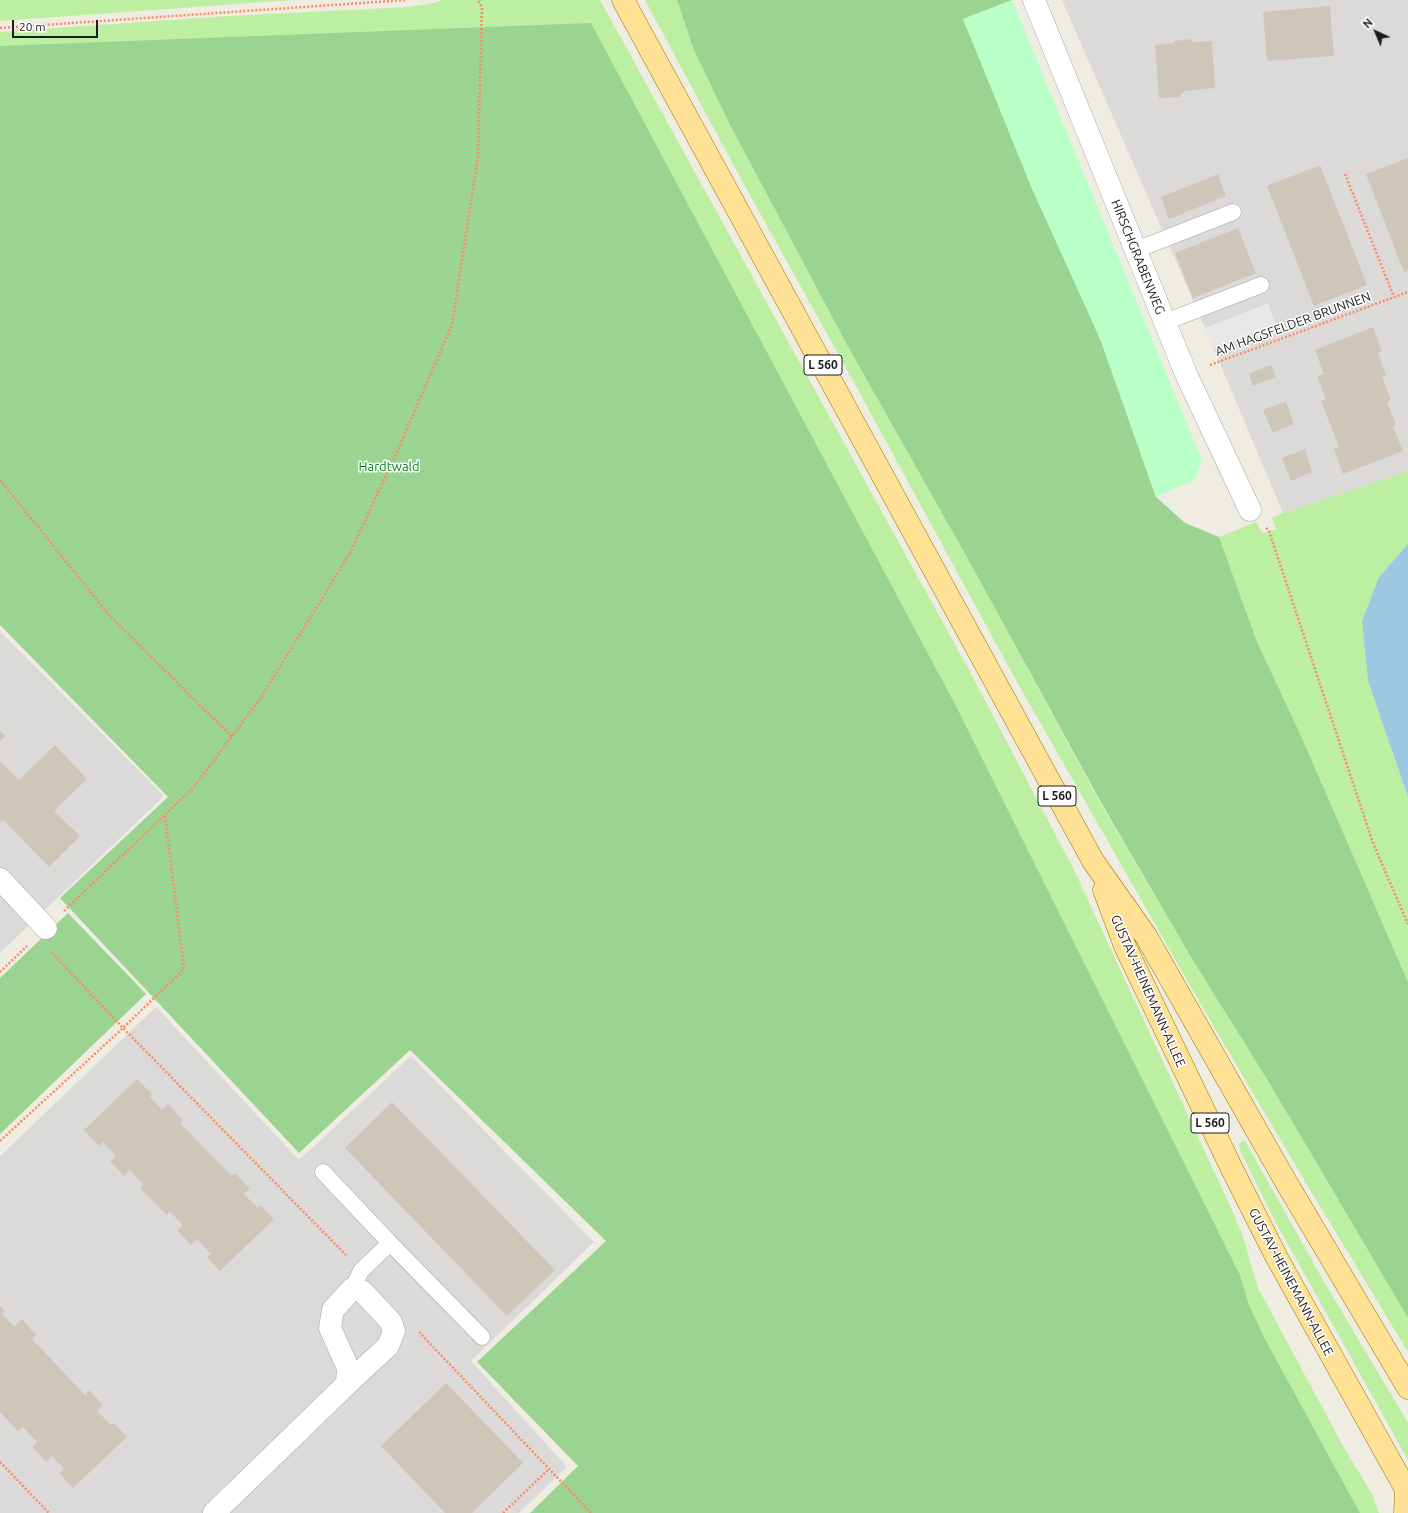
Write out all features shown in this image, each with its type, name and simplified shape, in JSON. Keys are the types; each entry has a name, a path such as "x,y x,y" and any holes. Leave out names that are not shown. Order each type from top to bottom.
{"main road":[{"name":"L 560","path":"624,0 1093,860"},
{"name":"GUSTAV-HEINEMANN-ALLEE","path":"1093,860 1146,936 1274,1162 1408,1388"},
{"name":"GUSTAV-HEINEMANN-ALLEE","path":"1093,860 1125,946 1232,1169 1285,1271 1407,1491"},
{"path":"1405,1513 1407,1491"}],"street":[{"name":"HIRSCHGRABENWEG","path":"1034,0 1186,374 1250,510"},
{"path":"0,879 42,939"},
{"path":"214,1513 388,1346 394,1331 391,1322 362,1291 356,1280 333,1310 330,1328 348,1368 348,1384"}],"lane":[{"path":"1136,250 1233,212"},
{"path":"1165,322 1261,285"},
{"path":"323,1172 482,1337"},
{"path":"356,1280 390,1243"}],"path":[{"path":"0,28 405,0"},
{"path":"0,972 42,939 165,814 194,787 260,699 350,552 396,454 452,326 478,156 482,7 478,0"},
{"path":"1345,174 1394,297"},
{"name":"AM HAGSFELDER BRUNNEN","path":"1186,374 1408,292"},
{"path":"0,480 110,616 232,737"},
{"path":"1269,531 1373,843 1408,924"},
{"path":"0,1142 184,969 165,814"},
{"path":"42,939 356,1280"},
{"path":"415,1328 592,1513"},
{"path":"0,1462 49,1513"},
{"path":"503,1513 549,1469"}],"shaded area":[{"path":"1062,0 1408,0 1408,471 1283,513 1205,328"},
{"path":"1268,303 1276,324 1213,349 1205,328"},
{"path":"0,631 164,796 0,953"},
{"path":"156,1007 299,1160 411,1056 594,1242 471,1361 567,1467 519,1513 0,1513 0,1156"}],"green space":[{"path":"0,0 293,0 0,21"},
{"path":"442,0 600,0 969,670 1074,870 1231,1208 1242,1234 1258,1288 1343,1446 1372,1494 1379,1513 1360,1513 1264,1337 1249,1305 1240,1275 957,708 0,46 0,32 229,16 409,7 434,3"},
{"path":"645,0 677,0 693,48 730,125 846,343 969,561 1102,806 1192,959 1270,1084 1408,1318 1408,1352 1200,1003 1012,673 845,366 747,190"},
{"path":"677,0 1013,0 963,19 1101,341 1156,497 1185,523 1219,537 1257,642 1302,738 1408,982 1408,1318 1270,1084 1192,959 1103,806 969,561 846,343 730,125 693,48"},
{"path":"1012,0 1202,460 1194,480 1156,497 1101,341 1032,189 963,19"},
{"name":"Hardtwald","path":"591,23 957,708 1240,1275 1249,1305 1264,1337 1360,1513 530,1513 578,1466 477,1362 606,1241 410,1050 299,1153 60,898 168,797 0,625 0,46"},
{"path":"1408,471 1408,544 1379,577 1368,681 1408,797 1408,982 1302,738 1257,642 1219,537 1256,522 1263,533 1276,529 1272,518 1283,513"},
{"path":"68,913 146,994 0,1134 0,978"},
{"path":"1242,1141 1245,1141 1323,1280 1408,1423 1408,1460 1276,1223 1240,1150 1239,1144"}],"water":[{"path":"1408,544 1408,797 1368,681 1362,621 1379,577"}],"building":[{"path":"1330,6 1334,56 1267,61 1263,12"},
{"path":"1192,39 1192,42 1212,41 1215,88 1185,91 1179,97 1159,98 1155,45"},
{"path":"1408,158 1408,271 1404,272 1366,174"},
{"path":"1320,165 1367,285 1314,306 1267,186"},
{"path":"1218,174 1226,196 1169,219 1161,197"},
{"path":"1238,228 1256,273 1193,298 1175,253"},
{"path":"1373,327 1382,351 1378,353 1386,375 1382,377 1391,400 1387,402 1396,425 1393,426 1403,451 1343,474 1334,449 1339,447 1321,401 1326,399 1317,376 1324,374 1315,350"},
{"path":"1271,365 1276,377 1253,386 1249,374"},
{"path":"1286,401 1294,424 1273,433 1263,410"},
{"path":"1305,449 1312,472 1291,481 1282,458"},
{"path":"0,731 5,736 0,741"},
{"path":"55,745 87,779 54,811 80,836 49,867 3,820 0,823 0,761 19,780"},
{"path":"137,1079 152,1094 150,1097 162,1110 168,1104 183,1120 180,1123 205,1149 232,1176 235,1173 250,1189 244,1194 258,1208 260,1205 274,1219 220,1271 207,1257 211,1254 197,1239 191,1245 177,1230 183,1225 170,1212 167,1215 140,1188 143,1185 130,1170 124,1176 110,1161 116,1156 103,1142 99,1146 84,1130"},
{"path":"392,1102 555,1270 507,1316 345,1148"},
{"path":"0,1305 5,1311 2,1314 14,1327 22,1319 36,1335 32,1339 85,1395 89,1390 103,1405 97,1411 111,1425 114,1423 127,1437 73,1488 59,1473 64,1469 52,1456 46,1462 32,1447 37,1442 23,1427 18,1431 0,1412"},
{"path":"446,1383 523,1463 472,1513 445,1513 381,1446"}]}
